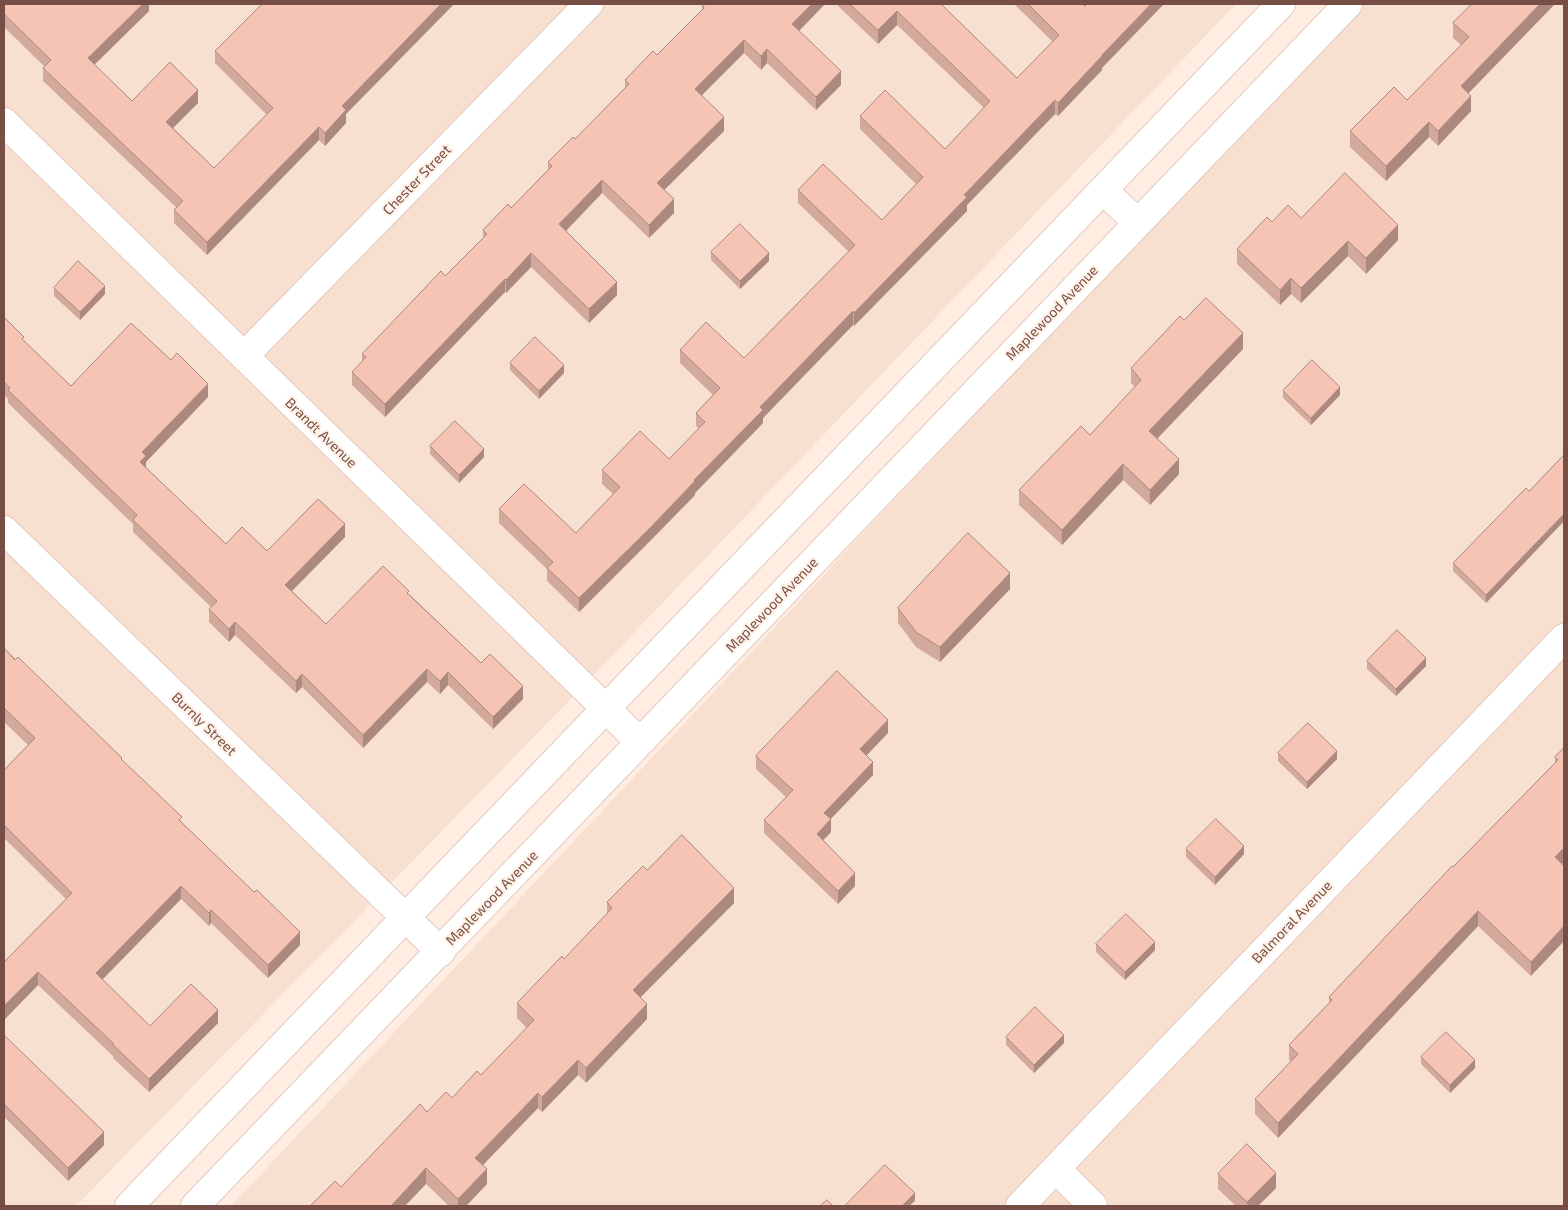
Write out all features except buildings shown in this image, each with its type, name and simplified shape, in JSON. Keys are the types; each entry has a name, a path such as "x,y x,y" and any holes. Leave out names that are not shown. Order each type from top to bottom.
{"street":[{"name":"Chester Street","path":"244,356 589,4"},
{"path":"129,1206 1281,4"},
{"name":"Maplewood Avenue","path":"195,1206 1348,4"},
{"name":"Brandt Avenue","path":"4,122 640,742"},
{"path":"1103,190 1138,223"},
{"name":"Burnly Street","path":"4,530 406,917 440,952"},
{"name":"Balmoral Avenue","path":"1020,1206 1564,638"},
{"path":"1056,1169 1093,1206"}],"shaded area":[{"path":"4,4 1236,4 563,707 76,1206 4,1206"},
{"path":"1360,4 1564,4 1564,1206 231,1206"}]}
